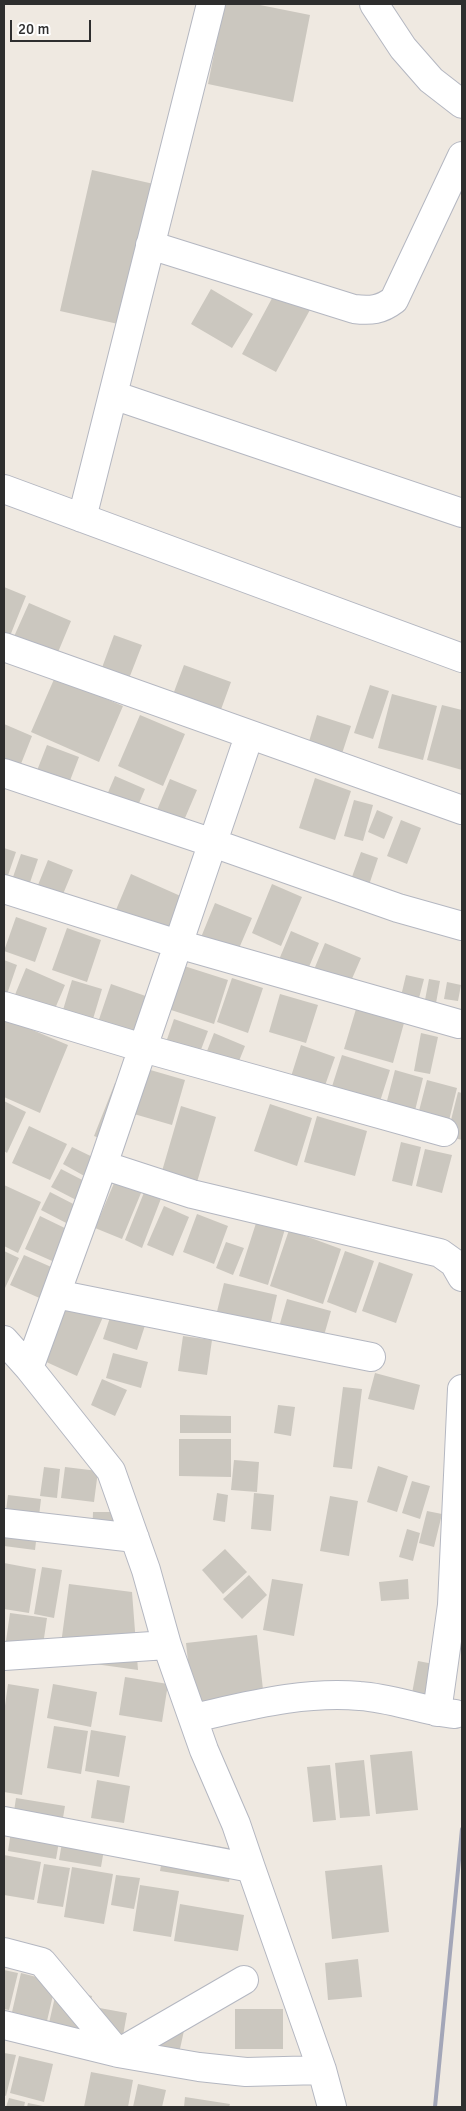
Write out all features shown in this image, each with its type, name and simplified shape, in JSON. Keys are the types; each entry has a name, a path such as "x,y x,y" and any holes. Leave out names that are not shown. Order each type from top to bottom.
{"street":[{"path":"82,518 211,4"},
{"path":"374,4 403,48 431,80 462,104"},
{"path":"150,245 354,309 371,311 384,307 394,300 462,156"},
{"path":"113,394 462,513"},
{"path":"4,488 462,658"},
{"path":"4,648 462,810"},
{"path":"29,1368 103,1165 249,736"},
{"path":"4,773 212,842 398,908 462,926"},
{"path":"4,889 178,944 459,1024"},
{"path":"4,1006 143,1048 444,1132"},
{"path":"103,1165 192,1194 440,1253 454,1263 462,1277"},
{"path":"56,1294 371,1357"},
{"path":"4,1340 29,1368 111,1471 135,1538 166,1644 252,1868 322,2070 332,2107"},
{"path":"193,1718 283,1698 327,1694 363,1696 447,1713 462,1389"},
{"path":"4,1523 135,1538"},
{"path":"4,1656 166,1644"},
{"path":"4,1821 252,1868"},
{"path":"4,1952 42,1962 118,2053"},
{"path":"118,2053 244,1980"},
{"path":"4,2026 118,2053 199,2067 246,2072 322,2070"}],"building":[{"path":"224,4 255,4 310,15 293,102 208,84"},
{"path":"92,170 167,187 136,328 60,311"},
{"path":"211,289 253,314 232,348 191,324"},
{"path":"277,289 311,308 276,372 242,354"},
{"path":"4,587 26,596 4,651"},
{"path":"29,603 71,621 51,669 8,650"},
{"path":"114,635 142,645 123,694 96,684"},
{"path":"184,665 231,682 215,726 168,708"},
{"path":"55,677 123,706 99,762 31,732"},
{"path":"370,685 389,691 373,739 354,733"},
{"path":"392,694 437,706 423,760 378,748"},
{"path":"442,705 462,710 462,770 427,760"},
{"path":"140,715 185,734 163,786 118,766"},
{"path":"317,715 351,726 337,769 304,758"},
{"path":"4,724 32,736 15,779 4,774"},
{"path":"47,745 79,757 63,799 31,786"},
{"path":"115,776 145,789 131,822 101,809"},
{"path":"315,778 351,791 335,840 299,828"},
{"path":"170,779 197,790 176,839 150,827"},
{"path":"354,800 373,805 363,841 344,836"},
{"path":"377,810 393,817 384,839 368,832"},
{"path":"401,820 421,828 407,864 387,856"},
{"path":"4,848 16,852 4,887"},
{"path":"361,852 378,858 367,891 349,885"},
{"path":"21,854 38,859 23,903 6,897"},
{"path":"48,860 73,870 54,916 30,905"},
{"path":"131,874 194,902 171,956 108,929"},
{"path":"272,884 302,897 281,946 252,933"},
{"path":"215,903 252,918 231,967 195,952"},
{"path":"16,917 47,928 35,962 4,951"},
{"path":"67,928 101,940 87,982 52,970"},
{"path":"291,931 319,943 301,986 273,974"},
{"path":"325,943 361,958 341,1004 306,989"},
{"path":"4,960 17,965 4,1003"},
{"path":"181,965 228,980 214,1024 168,1009"},
{"path":"26,968 65,985 46,1030 7,1014"},
{"path":"406,975 424,979 414,1017 397,1013"},
{"path":"232,978 263,988 248,1033 217,1022"},
{"path":"429,979 440,981 436,1003 425,1000"},
{"path":"72,980 102,989 87,1039 57,1030"},
{"path":"447,982 461,985 458,1001 444,999"},
{"path":"111,984 160,1001 140,1057 92,1040"},
{"path":"280,994 318,1005 306,1043 269,1032"},
{"path":"356,1009 404,1023 393,1063 344,1049"},
{"path":"4,1018 68,1045 40,1113 4,1097"},
{"path":"174,1019 208,1031 196,1063 163,1051"},
{"path":"214,1033 245,1046 233,1076 202,1064"},
{"path":"421,1033 438,1037 430,1074 414,1071"},
{"path":"301,1045 335,1057 321,1097 288,1086"},
{"path":"342,1055 390,1070 376,1114 328,1099"},
{"path":"147,1069 185,1080 172,1125 134,1114"},
{"path":"395,1070 423,1078 410,1131 381,1124"},
{"path":"427,1080 457,1088 444,1141 413,1134"},
{"path":"115,1083 129,1089 107,1141 94,1136"},
{"path":"458,1092 462,1093 462,1140 447,1136"},
{"path":"4,1101 26,1112 7,1153 4,1151"},
{"path":"270,1104 312,1118 297,1166 254,1151"},
{"path":"181,1106 216,1117 195,1189 160,1178"},
{"path":"317,1116 367,1131 355,1176 304,1162"},
{"path":"29,1126 67,1144 50,1180 12,1163"},
{"path":"401,1142 421,1147 412,1186 392,1181"},
{"path":"72,1147 105,1163 95,1182 63,1164"},
{"path":"425,1149 452,1155 442,1193 416,1186"},
{"path":"61,1169 94,1186 84,1204 51,1187"},
{"path":"120,1169 146,1181 122,1239 95,1228"},
{"path":"4,1185 41,1202 18,1253 4,1246"},
{"path":"145,1190 162,1196 142,1248 125,1240"},
{"path":"50,1192 83,1209 74,1227 41,1210"},
{"path":"164,1206 189,1217 173,1256 147,1245"},
{"path":"197,1214 228,1226 214,1264 183,1252"},
{"path":"40,1216 73,1232 59,1264 25,1249"},
{"path":"257,1220 285,1229 268,1285 239,1276"},
{"path":"289,1230 341,1249 323,1304 270,1286"},
{"path":"226,1242 244,1248 233,1275 216,1268"},
{"path":"4,1251 19,1258 5,1288 4,1288"},
{"path":"345,1251 374,1261 356,1313 327,1302"},
{"path":"24,1255 58,1270 44,1300 10,1285"},
{"path":"379,1262 413,1274 396,1323 362,1311"},
{"path":"224,1283 277,1295 266,1344 212,1332"},
{"path":"116,1299 150,1310 137,1350 103,1339"},
{"path":"287,1299 331,1311 319,1353 275,1341"},
{"path":"68,1301 103,1317 77,1376 42,1360"},
{"path":"183,1336 212,1340 207,1375 178,1371"},
{"path":"113,1353 148,1362 141,1388 106,1378"},
{"path":"375,1373 420,1385 414,1410 368,1399"},
{"path":"102,1379 127,1390 115,1416 91,1405"},
{"path":"343,1387 362,1389 352,1469 333,1467"},
{"path":"278,1405 295,1407 291,1436 274,1433"},
{"path":"180,1415 231,1416 231,1433 180,1433"},
{"path":"179,1439 231,1439 231,1477 179,1476"},
{"path":"234,1460 259,1462 257,1492 231,1490"},
{"path":"378,1466 408,1476 397,1512 367,1502"},
{"path":"44,1467 60,1469 57,1498 40,1496"},
{"path":"65,1467 98,1471 94,1502 61,1498"},
{"path":"412,1481 430,1486 420,1519 402,1513"},
{"path":"217,1493 228,1495 225,1522 213,1520"},
{"path":"254,1493 274,1495 271,1531 251,1529"},
{"path":"8,1495 41,1499 35,1550 4,1546"},
{"path":"330,1496 358,1501 349,1556 320,1551"},
{"path":"427,1511 442,1514 434,1547 419,1543"},
{"path":"93,1512 114,1512 113,1539 92,1538"},
{"path":"407,1529 420,1533 413,1561 399,1557"},
{"path":"225,1549 247,1572 223,1594 202,1570"},
{"path":"4,1563 36,1569 29,1613 4,1609"},
{"path":"42,1567 62,1570 54,1618 34,1614"},
{"path":"249,1575 267,1595 242,1619 223,1599"},
{"path":"272,1579 303,1584 294,1636 263,1630"},
{"path":"408,1579 409,1599 381,1601 379,1582"},
{"path":"69,1584 132,1592 138,1670 59,1659"},
{"path":"10,1613 47,1618 40,1665 4,1655"},
{"path":"257,1635 266,1717 195,1725 186,1643"},
{"path":"418,1661 449,1667 440,1720 408,1715"},
{"path":"125,1677 168,1684 162,1722 119,1715"},
{"path":"8,1684 39,1689 22,1795 4,1792 4,1713"},
{"path":"53,1684 97,1692 91,1727 47,1718"},
{"path":"54,1726 88,1731 81,1774 47,1768"},
{"path":"91,1730 126,1736 119,1777 85,1771"},
{"path":"412,1751 418,1810 376,1814 370,1755"},
{"path":"364,1760 370,1816 340,1818 335,1763"},
{"path":"330,1765 336,1820 313,1822 307,1767"},
{"path":"97,1780 130,1786 124,1823 91,1818"},
{"path":"16,1798 65,1806 56,1859 8,1851"},
{"path":"66,1820 108,1826 101,1867 59,1860"},
{"path":"166,1837 234,1849 229,1882 160,1871"},
{"path":"4,1855 41,1862 34,1900 4,1895"},
{"path":"44,1864 70,1868 63,1907 37,1903"},
{"path":"382,1865 389,1932 332,1939 325,1871"},
{"path":"72,1867 113,1874 104,1924 64,1917"},
{"path":"116,1875 140,1878 134,1909 111,1905"},
{"path":"140,1885 179,1891 171,1937 133,1931"},
{"path":"180,1904 244,1915 238,1951 174,1941"},
{"path":"358,1959 362,1997 328,2000 325,1963"},
{"path":"4,1970 18,1973 9,2010 4,2009"},
{"path":"21,1973 56,1982 47,2021 12,2012"},
{"path":"57,1988 92,1996 79,2053 44,2045"},
{"path":"94,2007 127,2013 118,2064"},
{"path":"235,2009 283,2009 283,2049 235,2049"},
{"path":"166,2021 185,2026 176,2067 156,2063"},
{"path":"4,2053 16,2055 6,2096 4,2095"},
{"path":"19,2056 53,2064 44,2102 10,2093"},
{"path":"91,2072 133,2080 128,2107 84,2107"},
{"path":"138,2084 166,2090 162,2107 133,2107"},
{"path":"185,2097 230,2104 229,2107 184,2107"},
{"path":"9,2098 25,2102 24,2107 6,2107"},
{"path":"28,2103 43,2106 43,2107 27,2107"}],"railway":[{"path":"435,2107 462,1829"}]}
